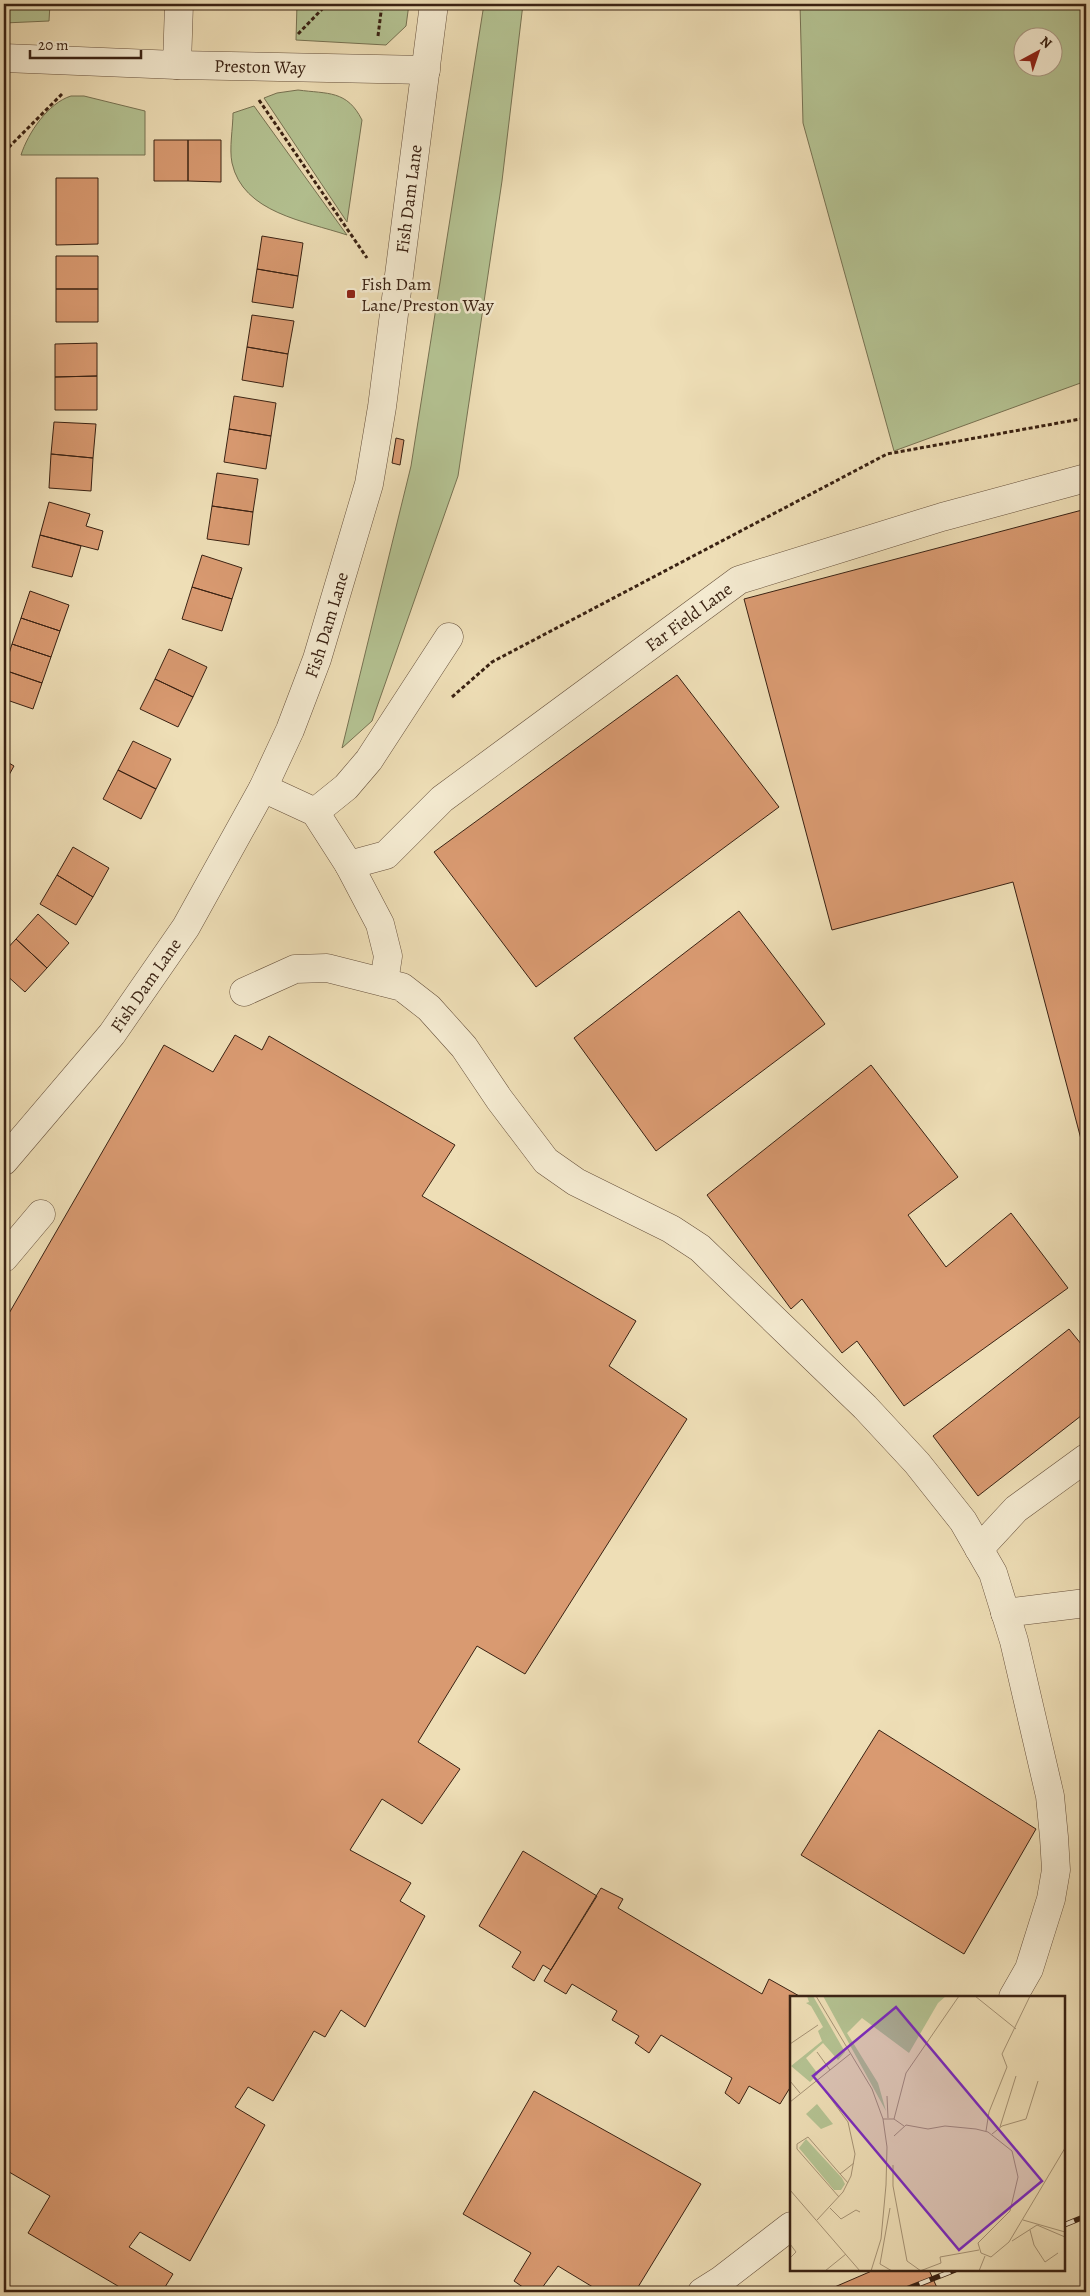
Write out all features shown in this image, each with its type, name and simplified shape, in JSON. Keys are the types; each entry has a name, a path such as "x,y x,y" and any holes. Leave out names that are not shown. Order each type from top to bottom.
{"street":[{"path":"176,66 179,4"},
{"name":"Fish Dam Lane","path":"4,1161 112,1034 186,927 263,788 290,730 317,659 369,484 382,406 434,4"},
{"name":"Preston Way","path":"4,58 176,66 426,70"},
{"name":"Far Field Lane","path":"349,865 386,855 442,799 739,580 942,517 1086,478"},
{"path":"314,812 346,787 369,760 449,637"},
{"path":"263,788 314,812 349,865 380,924 388,956 384,982"},
{"path":"244,992 295,969 327,968 402,987 429,1008 464,1047 499,1099 546,1161 576,1182 671,1229 700,1248 865,1407 917,1463 963,1521 993,1573 1014,1641 1050,1796 1056,1870 1051,1899 1029,1969 1014,1996"},
{"path":"4,1258 41,1214"},
{"path":"979,1549 1016,1509 1086,1458"},
{"path":"1005,1613 1086,1603"},
{"path":"702,2292 721,2280 790,2227"}],"path":[{"path":"4,152 95,62"},
{"path":"236,67 395,300"}],"green space":[{"path":"4,4 50,4 49,21 4,23"},
{"path":"297,4 409,4 406,26 386,45 296,40"},
{"path":"484,4 523,4 502,181 458,476 372,721 342,748 411,466"},
{"path":"800,4 1086,4 1086,381 894,451 803,123"},
{"path":"298,90 327,93 343,98 350,103 362,120 347,222 264,98 277,93"},
{"path":"71,96 84,96 145,111 145,155 21,155 24,146 40,120 54,105"},
{"path":"254,106 347,235 278,213 262,204 238,180 231,157 233,113"}],"building":[{"path":"154,140 188,140 188,181 154,181"},
{"path":"188,140 221,140 221,182 188,181"},
{"path":"56,178 98,178 98,244 56,245"},
{"path":"262,236 303,243 298,276 257,269"},
{"path":"56,256 98,256 98,289 56,289"},
{"path":"257,269 298,276 293,308 252,302"},
{"path":"56,289 98,289 98,322 56,322"},
{"path":"252,315 294,321 288,354 247,347"},
{"path":"97,343 97,376 55,377 55,344"},
{"path":"247,347 288,354 283,387 242,380"},
{"path":"97,376 97,410 55,410 55,377"},
{"path":"234,396 276,403 271,436 229,429"},
{"path":"54,422 96,424 93,458 51,454"},
{"path":"229,429 271,436 266,469 224,462"},
{"path":"396,438 404,440 400,465 392,463"},
{"path":"51,454 93,458 91,491 49,488"},
{"path":"217,473 258,479 253,512 212,506"},
{"path":"49,502 90,514 86,526 103,531 98,550 40,535"},
{"path":"212,506 253,512 249,545 207,539"},
{"path":"1086,509 1086,1158 1013,882 832,930 744,599"},
{"path":"40,535 81,546 72,577 32,567"},
{"path":"202,555 242,568 232,599 192,587"},
{"path":"192,587 232,599 222,631 182,619"},
{"path":"30,591 69,605 60,631 21,618"},
{"path":"21,618 60,631 51,657 12,644"},
{"path":"12,644 51,657 42,683 4,670"},
{"path":"169,649 207,667 193,697 155,679"},
{"path":"4,670 42,683 33,709 4,699"},
{"path":"677,675 779,807 536,987 434,852"},
{"path":"155,679 193,697 178,727 140,709"},
{"path":"133,741 171,759 156,789 118,770"},
{"path":"4,760 14,766 4,784"},
{"path":"118,770 156,789 141,819 103,799"},
{"path":"73,847 109,868 93,897 57,875"},
{"path":"57,875 93,897 76,925 40,904"},
{"path":"739,911 825,1024 656,1151 574,1038"},
{"path":"38,914 69,943 47,968 16,939"},
{"path":"16,939 47,968 25,992 4,973 4,952"},
{"path":"235,1035 262,1050 269,1036 455,1145 422,1196 636,1321 609,1366 687,1419 525,1674 477,1646 418,1742 460,1769 422,1824 382,1799 350,1850 411,1883 400,1901 425,1916 365,2027 341,2010 325,2037 314,2031 273,2101 248,2087 235,2107 265,2125 190,2261 140,2232 129,2247 173,2274 162,2292 128,2292 28,2233 50,2196 4,2169 4,1322 164,1045 213,1072"},
{"path":"871,1065 958,1177 908,1215 946,1267 1011,1213 1068,1288 904,1406 857,1341 842,1353 802,1299 791,1309 707,1195"},
{"path":"1069,1329 1086,1350 1086,1412 978,1496 933,1436"},
{"path":"879,1730 1036,1829 964,1954 801,1855"},
{"path":"523,1851 597,1896 551,1970 543,1965 534,1981 512,1967 521,1952 479,1926"},
{"path":"601,1888 623,1899 618,1908 762,1994 769,1979 799,1996 790,1996 790,2088 780,2104 749,2086 739,2104 725,2093 732,2078 661,2035 649,2053 635,2043 639,2036 612,2020 617,2011 572,1984 566,1994 544,1981"},
{"path":"534,2091 701,2184 635,2292 601,2292 558,2266 539,2292 530,2292 514,2281 531,2253 463,2214"},
{"path":"872,2271 929,2271 939,2292 823,2292"}],"railway":[{"path":"1065,2225 1086,2216"},
{"path":"899,2292 952,2271"}],"place":[{"name":"Fish Dam Lane/Preston Way","path":"351,294"}]}
